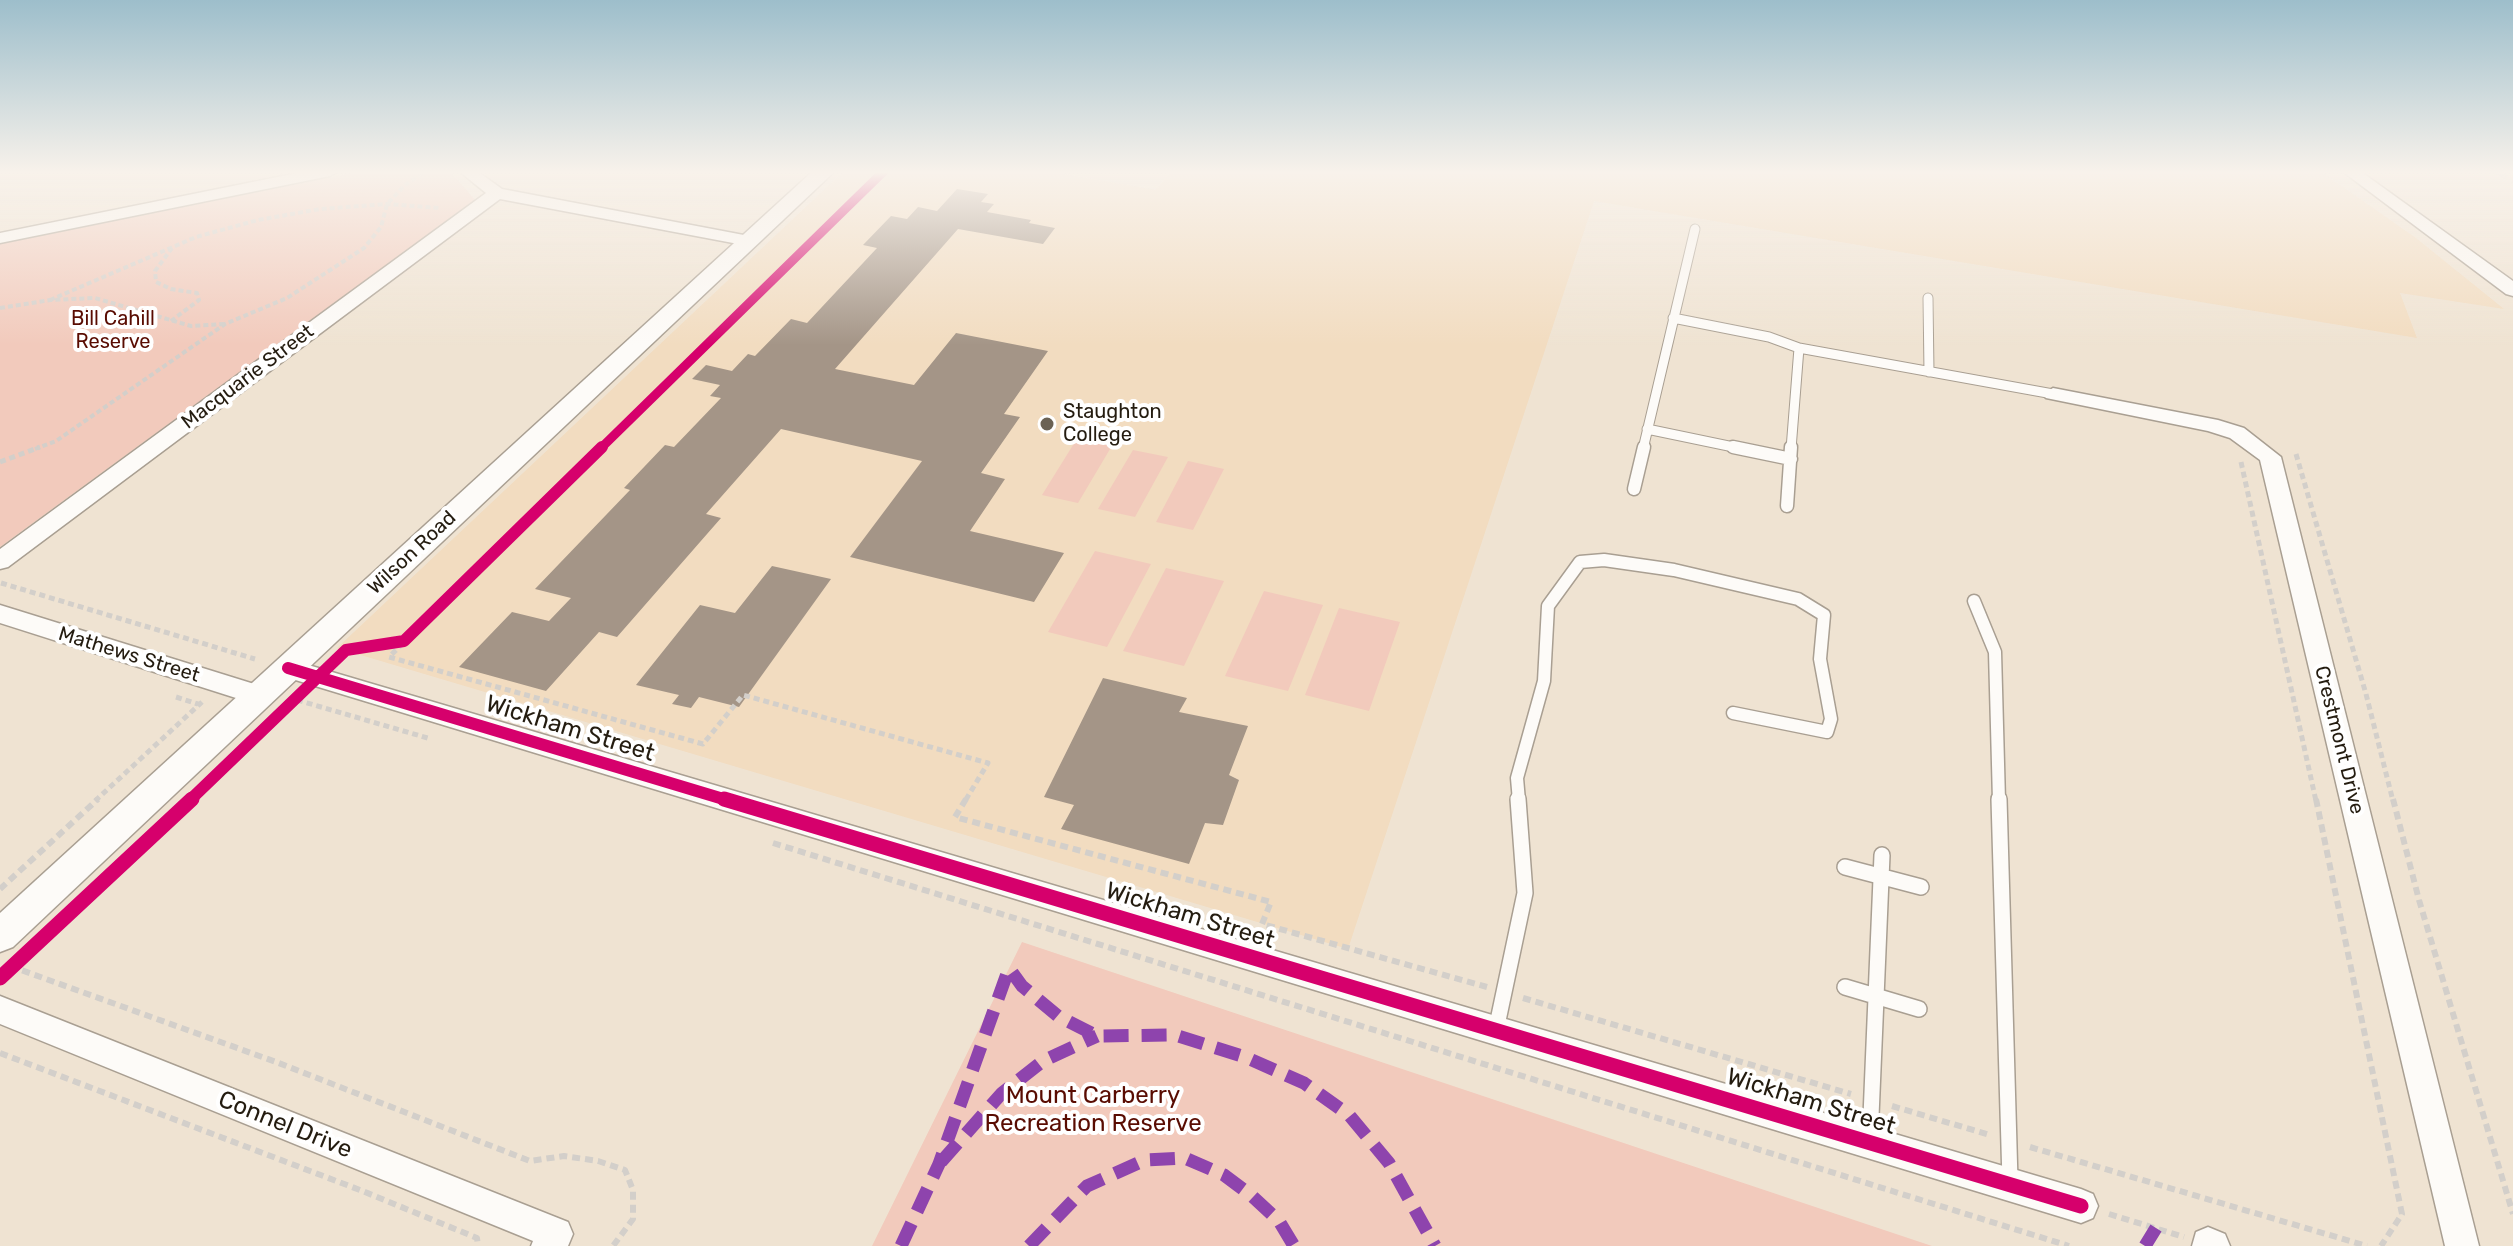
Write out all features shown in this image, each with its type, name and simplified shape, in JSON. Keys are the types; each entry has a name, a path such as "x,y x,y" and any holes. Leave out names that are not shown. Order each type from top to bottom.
{"street":[{"path":"0,238 44,229"},
{"name":"Macquarie Street","path":"6,568 449,229"},
{"path":"687,229 749,241"},
{"name":"Wilson Road","path":"0,936 258,695 275,660 762,229"},
{"path":"2430,229 2513,290"},
{"name":"Crestmont Drive","path":"2053,394 2211,425 2237,433 2270,457 2462,1246"},
{"name":"Mathews Street","path":"0,614 258,695"},
{"name":"Wickham Street","path":"275,660 2081,1206"},
{"name":"Connel Drive","path":"0,1010 556,1234 548,1246"}],"lane":[{"path":"1634,489 1695,229"},
{"path":"1928,298 1929,372"},
{"path":"1673,318 1769,337 1799,348 2053,394"},
{"path":"1787,506 1799,348"},
{"path":"1647,429 1791,459"},
{"path":"1496,1030 1525,893 1517,778 1544,681 1548,606 1580,562 1604,560 1674,570 1798,599 1824,615 1820,659 1831,719 1827,732 1733,713"},
{"path":"1974,601 1995,652 2010,1184"},
{"path":"1870,1143 1882,855"},
{"path":"1845,867 1921,887"},
{"path":"1845,987 1919,1009"}],"path":[{"path":"50,300 173,247 229,229"},
{"path":"0,462 56,441 225,324 287,298 364,248 379,229"},
{"path":"825,229 389,657 703,744 743,695 988,763 955,817 1271,902 1262,924 1504,992 2367,1246"},
{"path":"170,321 199,300 197,293 171,289 156,282 155,271 173,247"},
{"path":"0,308 50,300 95,298 191,326 225,324"},
{"path":"2240,458 2295,699 2402,1214 2381,1246"},
{"path":"6,568 0,583 253,661 275,660"},
{"path":"297,700 433,739"},
{"path":"0,889 198,704"},
{"path":"768,841 2069,1246"},
{"path":"10,966 276,1062 530,1161 564,1156 598,1161 625,1170 633,1190 633,1219 613,1246"},
{"path":"0,1053 360,1190 477,1238 478,1246"},
{"path":"2081,1206 2211,1245"}],"shaded area":[{"name":"Staughton College","path":"782,229 1585,229 1348,949 337,648"},
{"name":"Staughton College","path":"1763,229 2403,229 2504,309 2400,293 2417,338"}],"green space":[{"name":"Bill Cahill Reserve","path":"73,229 435,229 0,547 0,244"},
{"path":"1078,437 1113,444 1078,503 1042,495"},
{"path":"1133,450 1168,457 1135,517 1098,509"},
{"path":"1188,461 1224,469 1193,530 1156,522"},
{"path":"1095,551 1151,564 1107,647 1048,632"},
{"path":"1166,568 1224,581 1184,666 1123,651"},
{"path":"1264,591 1323,605 1288,691 1225,676"},
{"path":"1339,608 1400,622 1369,711 1305,695"},
{"name":"Mount Carberry Recreation Reserve","path":"1022,942 1932,1246 872,1246"}],"building":[{"path":"878,229 958,229 835,369 914,385 956,333 1048,351 1004,414 1020,417 981,473 1005,479 970,531 1064,553 1034,602 850,557 922,461 781,429 706,514 721,518 617,637 599,632 546,691 459,667 512,612 549,621 571,598 535,589 630,490 624,488 665,445 674,447 721,398 710,396 720,385 692,379 706,365 732,371 748,354 755,356 791,319 807,323 877,248 863,245"},
{"path":"959,229 1054,229 1043,244"},
{"path":"772,566 831,579 739,707 699,697 691,708 672,704 679,695 636,685 700,605 735,613"},
{"path":"1103,678 1187,698 1179,712 1248,726 1229,775 1239,780 1223,825 1205,823 1189,864 1061,829 1074,805 1044,797"}],"marked path":[{"path":"901,1246 939,1164 1009,968 1022,986 1058,1016 1097,1036 1175,1035 1245,1057 1304,1083 1349,1115 1389,1163 1435,1246"},
{"path":"941,1162 1002,1093 1043,1061 1097,1036"},
{"path":"1029,1246 1087,1186 1145,1160 1185,1158 1224,1175 1252,1196 1279,1221 1294,1246"},
{"path":"2145,1246 2156,1228"}],"cycle path":[{"path":"0,978 297,700 346,650 404,641 825,229"},
{"path":"288,668 2081,1206"}],"place":[{"name":"Staughton College","path":"1047,424"}]}
